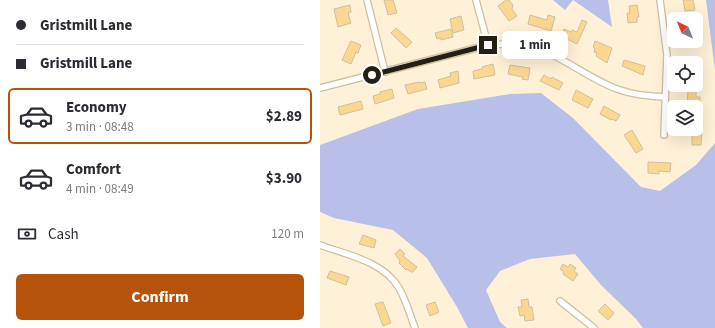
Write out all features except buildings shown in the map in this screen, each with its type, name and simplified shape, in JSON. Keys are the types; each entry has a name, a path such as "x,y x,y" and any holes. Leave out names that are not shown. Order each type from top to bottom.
{"street":[{"path":"367,0 385,72"},
{"path":"476,0 488,45"},
{"path":"660,0 668,56 664,135"},
{"path":"320,88 488,45 515,44 526,45 548,53 615,89 640,95 665,97"},
{"path":"320,245 360,259 383,270 399,287 415,328"},
{"path":"560,302 594,328"}],"shaded area":[{"path":"553,0 573,0 565,10"},
{"path":"573,0 608,0 612,27"},
{"path":"706,0 715,0 715,70"},
{"path":"541,93 573,118 641,187 660,191 696,165 715,143 715,328 643,328 636,319 601,285 575,254 530,259 500,271 486,290 500,322 507,328 468,328 427,258 393,230 334,218 320,212 320,145 418,109 510,94"}],"route":[{"path":"372,75 488,45"}]}
